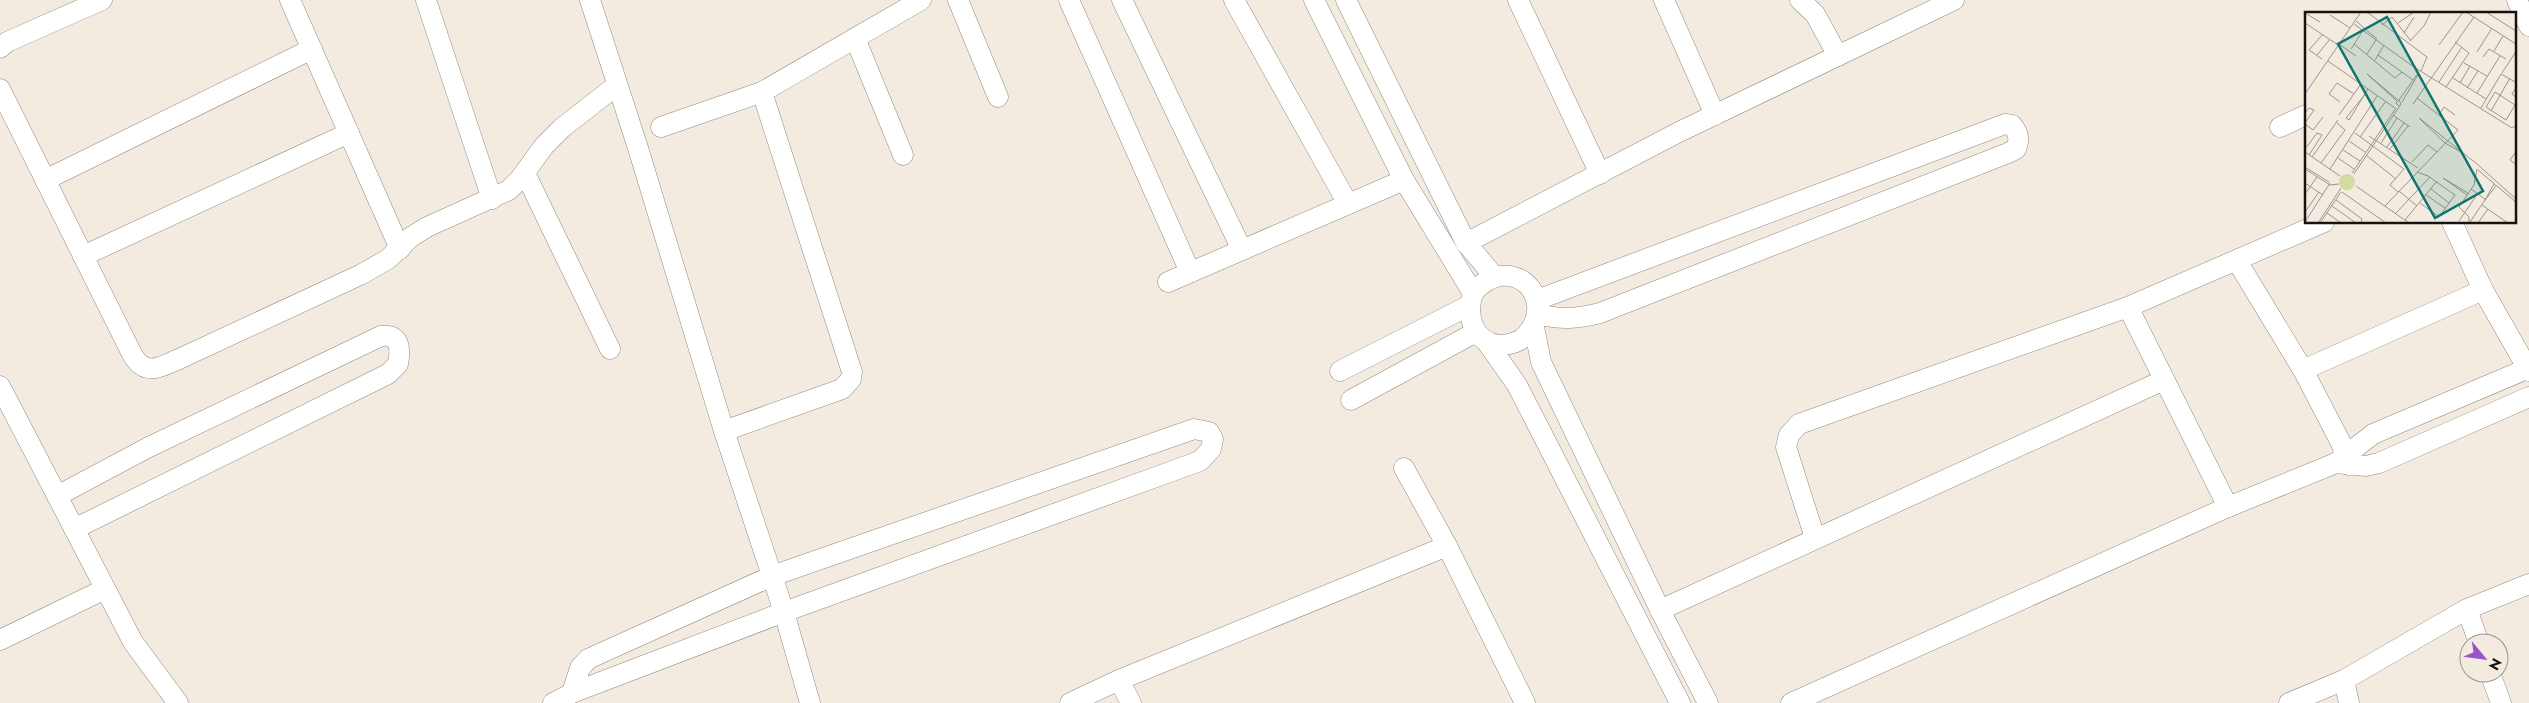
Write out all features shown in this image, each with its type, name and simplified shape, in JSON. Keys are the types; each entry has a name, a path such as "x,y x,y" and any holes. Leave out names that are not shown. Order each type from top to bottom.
{"street":[{"path":"0,48 7,42 102,0"},
{"path":"290,0 400,249"},
{"path":"426,0 492,199"},
{"path":"590,0 724,431 784,612 810,703"},
{"path":"661,127 762,92 921,0"},
{"path":"958,0 998,96"},
{"path":"1069,0 1190,272"},
{"path":"1122,0 1242,250"},
{"path":"1234,0 1348,204"},
{"path":"1314,0 1404,180 1470,299 1470,320 1517,385 1680,703"},
{"path":"1346,0 1466,243 1494,276"},
{"path":"1518,0 1600,174"},
{"path":"1664,0 1715,115"},
{"path":"1800,0 1816,7 1838,56"},
{"path":"1466,243 1715,115 1838,56 1942,3"},
{"path":"855,38 904,155"},
{"path":"45,180 312,49"},
{"path":"0,89 133,356 139,366 147,369 157,368 179,359 362,274 400,249 411,237 427,227 492,199 508,190 524,173 544,146 562,128 617,85"},
{"path":"724,431 842,389 851,379 852,372 762,92"},
{"path":"2280,127 2305,115"},
{"path":"1481,336 1499,345 1513,344 1525,337 1536,314 2005,124 2012,125 2016,130 2020,141 2016,149 2008,153 1600,312 1580,318 1560,319 1536,314"},
{"path":"83,256 349,133"},
{"path":"524,173 610,349"},
{"path":"1168,282 1404,180"},
{"path":"1815,538 1786,447 1789,435 1799,424 2128,307 2320,224"},
{"path":"1791,703 2228,506 2343,461 2373,434 2529,369 2483,290 2453,224"},
{"path":"2237,261 2303,370 2343,461"},
{"path":"1340,371 1437,324 1470,299 1481,282 1494,276 1507,275 1520,279 1530,288 1536,314 1541,362 1660,610 1708,703"},
{"path":"2303,370 2483,290"},
{"path":"2128,307 2228,506"},
{"path":"57,496 149,447 381,336 389,335 396,339 399,344 398,364 388,374 74,529"},
{"path":"1351,400 1481,336"},
{"path":"1660,610 2164,380"},
{"path":"0,386 133,642 178,703"},
{"path":"2343,461 2366,466 2379,463 2529,397"},
{"path":"553,703 572,693 593,687 784,612 1200,462 1211,450 1213,439 1209,432 1194,429 772,576 588,659 580,668 572,693"},
{"path":"1404,468 1447,546 1525,703"},
{"path":"1070,703 1119,680 1447,546"},
{"path":"2289,703 2344,680 2468,609 2529,584"},
{"path":"2,633 105,589"},
{"path":"2468,609 2476,633"},
{"path":"1119,680 1131,703"},
{"path":"2344,680 2349,703"},
{"path":"2493,683 2500,703"}]}
